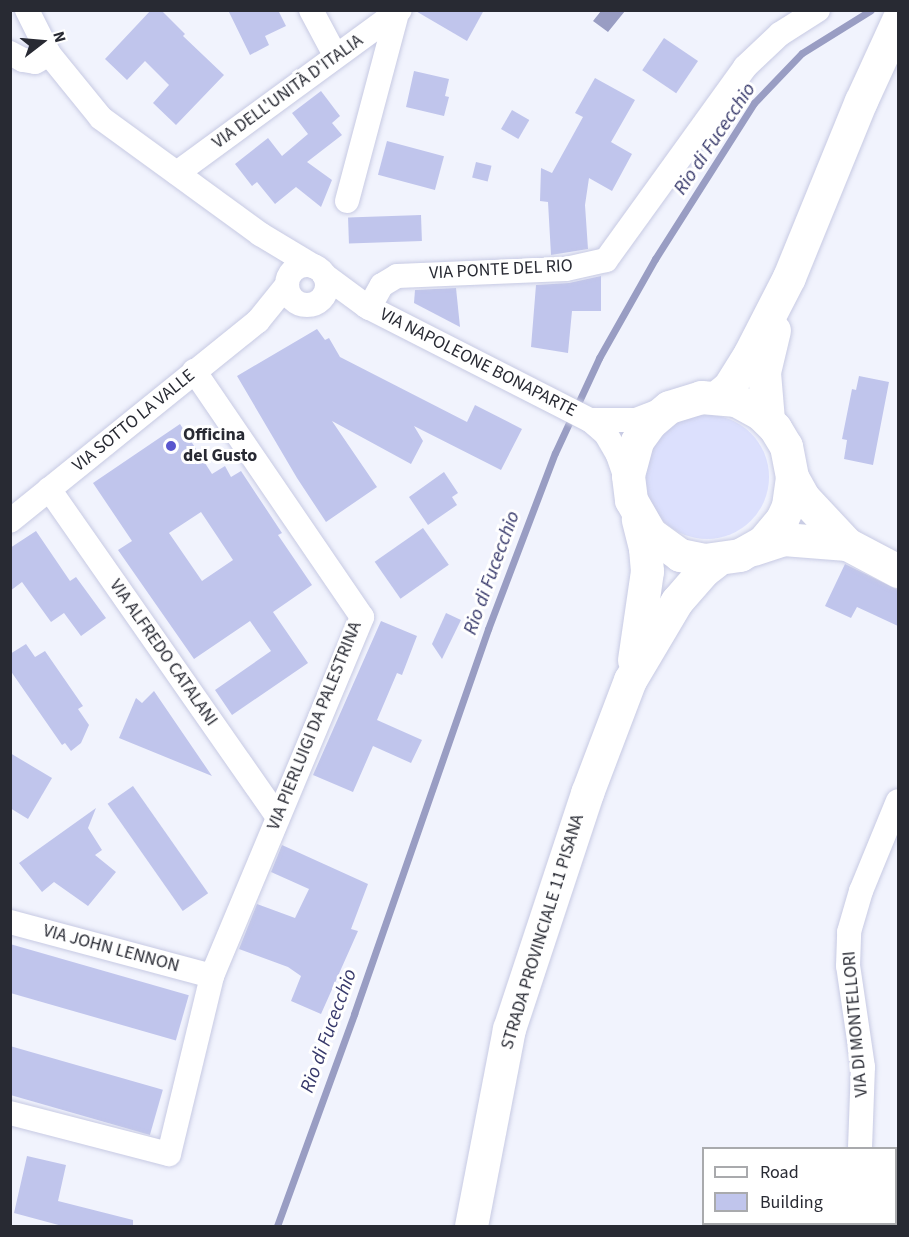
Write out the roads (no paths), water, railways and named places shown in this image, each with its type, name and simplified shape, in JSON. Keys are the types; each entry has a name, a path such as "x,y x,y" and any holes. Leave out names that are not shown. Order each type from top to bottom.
{"main road":[{"path":"718,396 729,387 750,353 789,277 861,100 897,23"},
{"path":"768,420 764,372 789,277"},
{"path":"847,544 783,539 716,561 692,558 669,549 650,533 632,500 630,463 637,441 651,422 669,407 693,399 718,396 745,404 768,420 786,446 792,477 803,497 847,544 898,570"},
{"path":"751,550 763,542 782,519 788,506 792,477"},
{"name":"STRADA PROVINCIALE 11 PISANA","path":"630,680 647,571 645,548 632,500"},
{"name":"STRADA PROVINCIALE 11 PISANA","path":"471,1227 509,1029 587,793 630,680 677,601 702,571 716,561"}],"street":[{"name":"VIA NAPOLEONE BONAPARTE","path":"27,10 49,54 100,118 260,234 320,271 367,307 590,420 606,434 618,455 632,500"},
{"path":"311,10 335,55"},
{"name":"VIA PONTE DEL RIO","path":"367,307 382,285 397,276 566,269 606,260 745,67 780,34 818,10"},
{"path":"346,201 398,12"},
{"name":"VIA DELL'UNITÀ D'ITALIA","path":"177,173 284,97 335,55 398,12"},
{"path":"10,53 23,60 35,62 49,54"},
{"name":"VIA NAPOLEONE BONAPARTE","path":"260,234 280,265 292,298 307,305 367,307"},
{"path":"287,283 298,267 320,271 327,281 325,294 307,305"},
{"name":"VIA SOTTO LA VALLE","path":"10,521 258,321 287,283"},
{"name":"VIA SOTTO LA VALLE","path":"258,321 291,306 307,305"},
{"name":"VIA PIERLUIGI DA PALESTRINA","path":"10,1113 169,1154 212,976 362,617 194,372"},
{"name":"VIA NAPOLEONE BONAPARTE","path":"590,420 636,420 669,407"},
{"name":"VIA ALFREDO CATALANI","path":"49,489 278,817"},
{"name":"VIA DI MONTELLORI","path":"860,1147 863,1067 848,966 849,932 861,891 898,801"},
{"name":"VIA JOHN LENNON","path":"10,922 212,976"}],"waterway":[{"name":"Rio di Fucecchio","path":"277,1226 354,1014 488,629 555,453 599,358 655,259 754,103 802,53 871,10"}],"place":[{"name":"Officina del Gusto","path":"171,446"}]}
